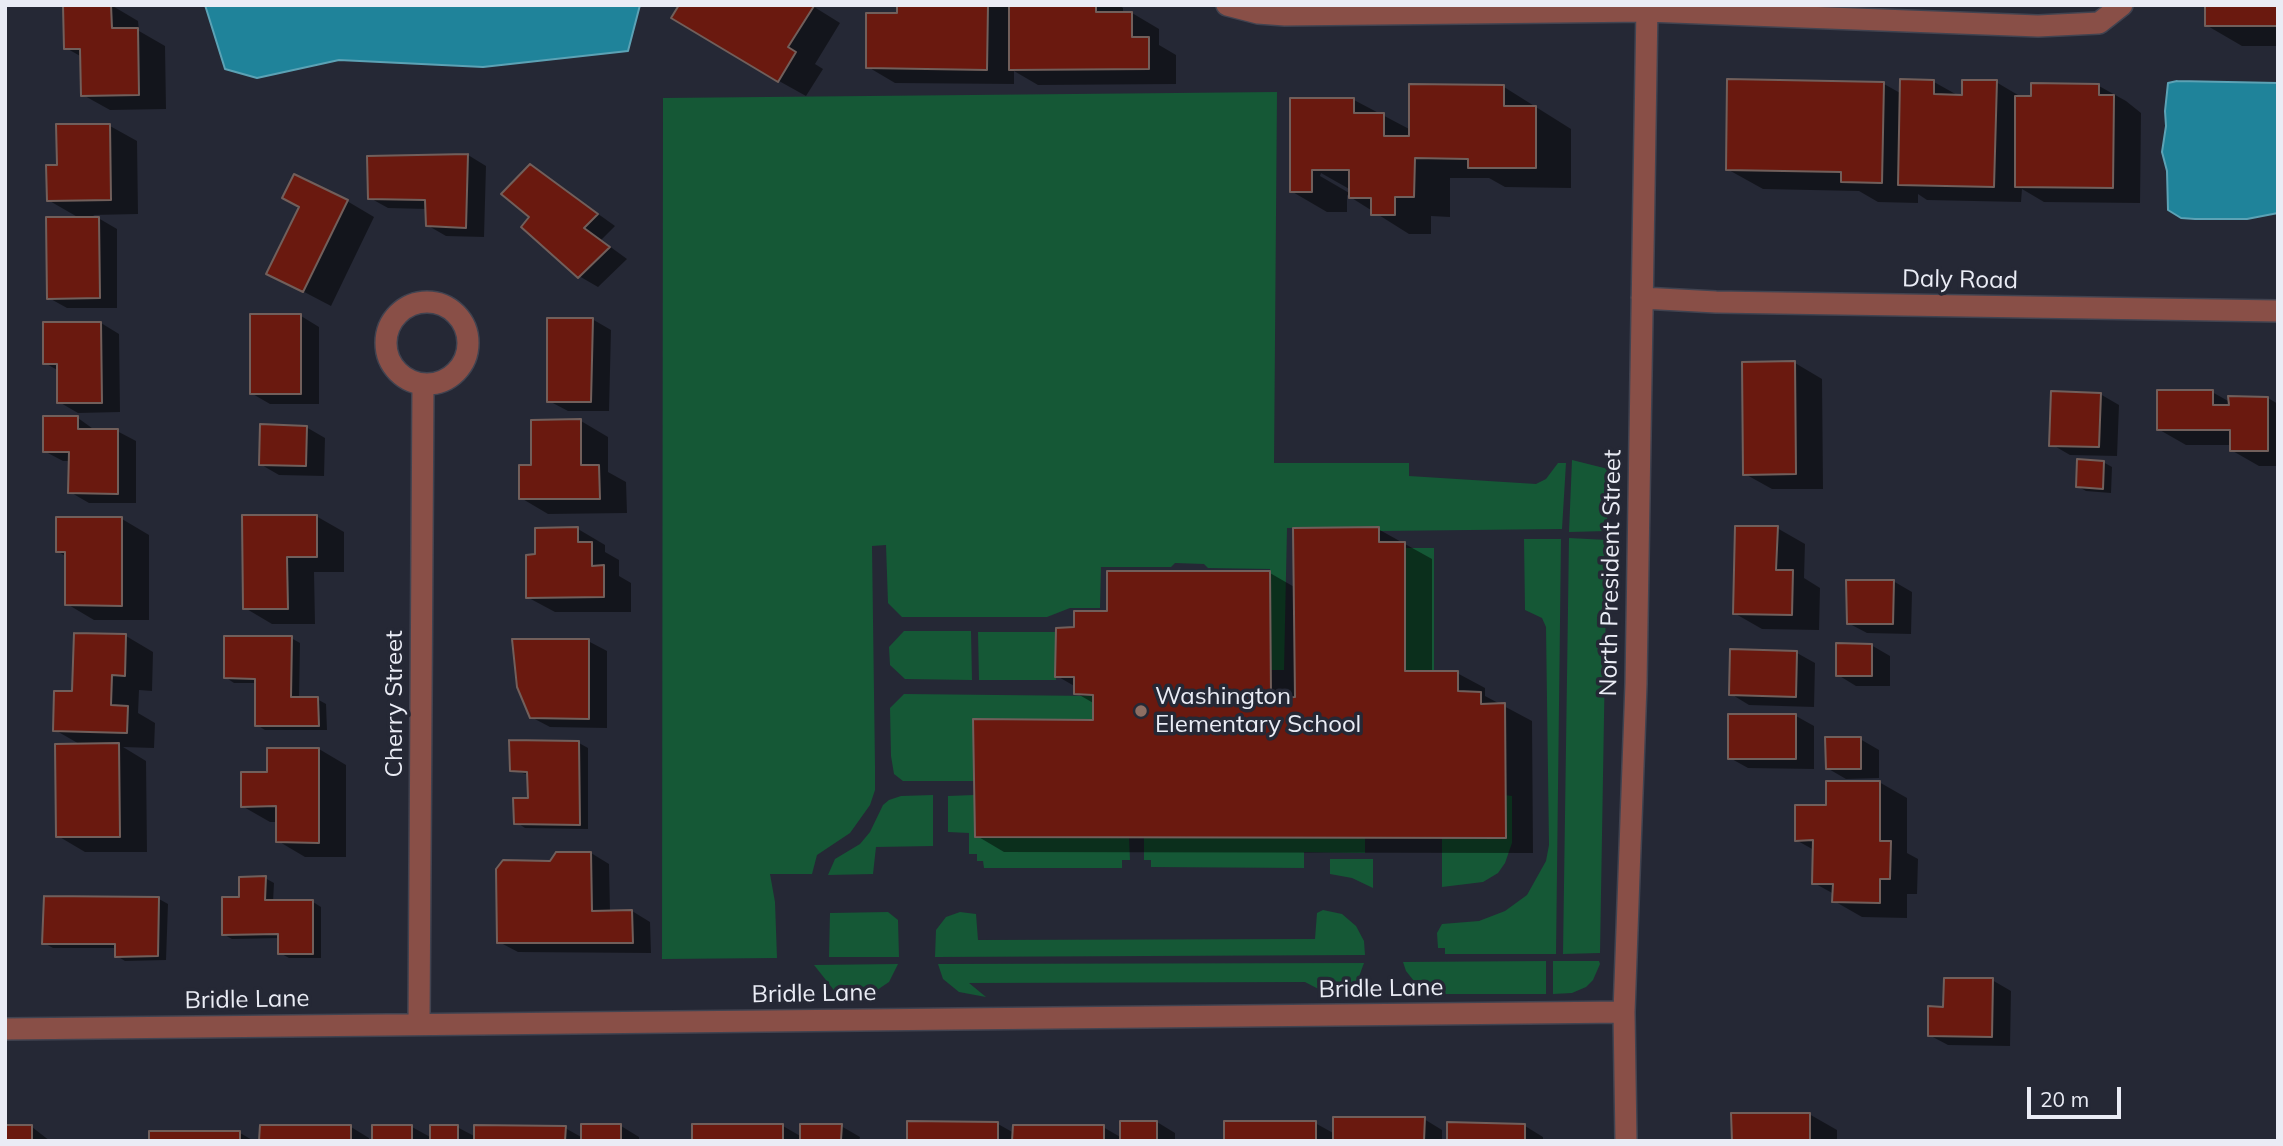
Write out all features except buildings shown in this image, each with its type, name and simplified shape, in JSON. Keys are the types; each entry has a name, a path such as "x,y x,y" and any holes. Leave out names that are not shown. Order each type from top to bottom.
{"street":[{"path":"1227,5 1258,13 1285,15 1647,8 2038,26 2099,23 2122,5"},
{"name":"North President Street","path":"1626,1141 1624,1012 1636,684 1647,8"},
{"name":"Daly Road","path":"1642,298 1730,303 2278,311"},
{"name":"Cherry Street","path":"419,1024 423,385"},
{"name":"Bridle Lane","path":"5,1029 1624,1012"}],"green space":[{"path":"1277,92 1274,463 1409,463 1409,476 1536,484 1546,479 1558,463 1566,463 1562,529 1379,531 1378,527 1287,528 1284,670 1271,670 1270,569 1208,568 1204,564 1175,563 1171,567 1101,567 1100,608 1070,608 1047,617 902,617 888,603 886,545 872,546 875,790 870,805 850,833 817,855 812,874 770,874 775,902 777,958 662,959 663,98"},
{"path":"1572,460 1608,469 1607,531 1569,532"},
{"path":"1569,538 1607,540 1600,953 1563,954"},
{"path":"1524,539 1561,539 1556,954 1445,954 1445,948 1438,948 1437,933 1442,924 1479,921 1505,911 1527,895 1546,861 1549,845 1546,627 1542,618 1525,610"},
{"path":"1404,548 1434,548 1434,671 1405,671"},
{"path":"904,631 971,631 972,680 905,679 890,665 889,647"},
{"path":"978,632 1056,632 1056,680 979,680"},
{"path":"904,694 1093,696 1093,720 974,781 903,781 894,774 890,708"},
{"path":"933,795 933,846 876,847 873,874 828,875 835,859 860,844 870,832 883,805 889,800 901,796"},
{"path":"974,795 975,837 1129,837 1130,860 1122,860 1122,868 984,868 983,861 977,861 977,854 969,854 969,833 948,832 948,796"},
{"path":"1505,795 1512,796 1512,843 1505,863 1498,873 1483,882 1442,887 1442,838"},
{"path":"1144,837 1365,837 1365,853 1304,852 1304,868 1151,867 1151,860 1144,860"},
{"path":"1330,859 1373,859 1373,888 1352,878 1330,874"},
{"path":"1323,910 1342,914 1356,926 1364,941 1365,955 935,957 936,930 946,917 960,912 976,914 978,940 1315,939 1317,913"},
{"path":"888,912 898,920 899,957 829,957 830,913"},
{"path":"1546,961 1546,994 1435,994 1418,986 1406,971 1403,962"},
{"path":"1553,961 1599,961 1600,964 1593,980 1586,987 1572,993 1553,994"},
{"path":"1364,963 1357,982 1338,995 1328,994 1305,982 969,983 986,997 959,992 943,979 938,964"},
{"path":"898,964 889,982 868,996 837,994 814,965"}],"water":[{"path":"205,5 640,5 628,51 483,67 339,60 257,78 225,69"},
{"path":"2168,83 2278,83 2278,213 2247,219 2195,219 2181,218 2168,210 2167,171 2162,152"}],"place":[{"name":"Washington Elementary School","path":"1141,711"}]}
